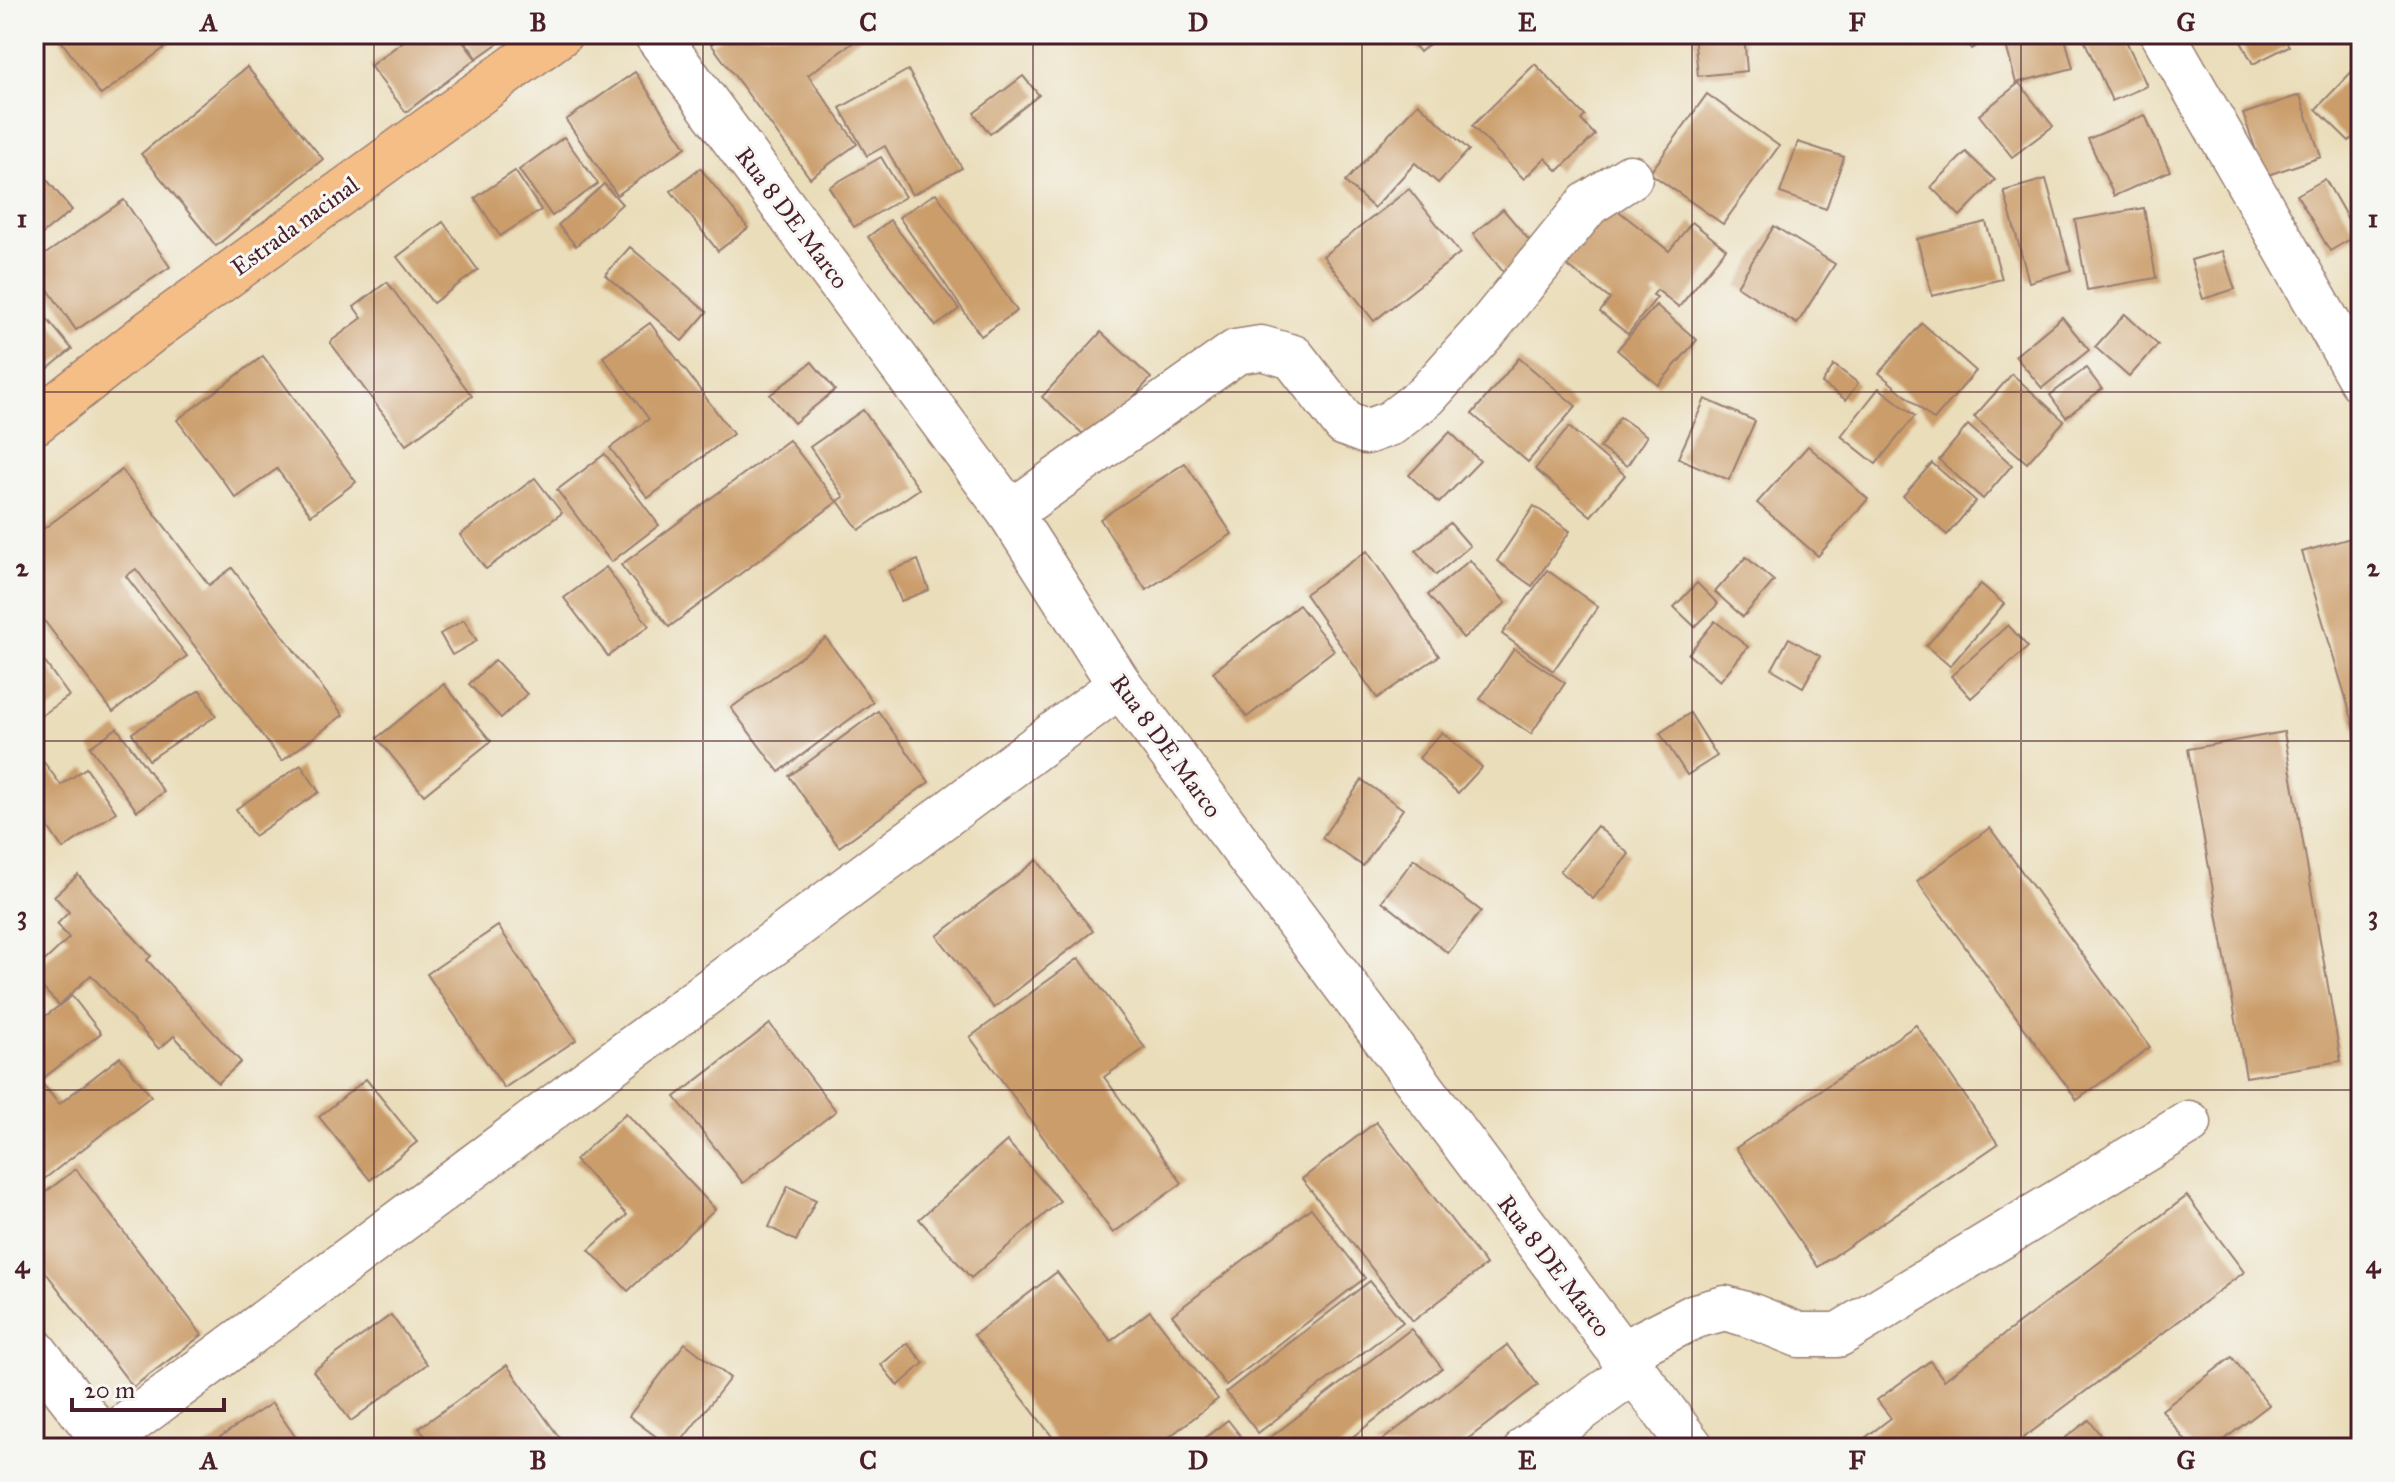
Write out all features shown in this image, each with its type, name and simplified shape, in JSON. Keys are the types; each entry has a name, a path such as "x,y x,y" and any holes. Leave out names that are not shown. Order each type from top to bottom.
{"highway":[{"name":"Estrada nacinal","path":"34,423 151,331 560,34"}],"street":[{"name":"Rua 8 DE Marco","path":"656,34 1010,513 1120,685 1692,1448"},
{"path":"2163,34 2361,380"},
{"path":"1010,513 1236,352 1261,348 1293,357 1345,424 1366,432 1391,423 1426,396 1488,327 1588,204 1630,177"},
{"path":"34,1350 103,1446 1120,685"},
{"path":"1527,1448 1626,1363 1695,1316 1725,1308 1799,1335 1838,1335 2189,1123"}],"building":[{"path":"56,34 183,34 101,95"},
{"path":"413,34 457,34 476,59 406,112 370,66"},
{"path":"460,34 511,34 477,58"},
{"path":"725,34 865,34 808,75 857,144 810,178 711,44"},
{"path":"1405,34 1441,34 1420,52"},
{"path":"1694,34 1744,34 1747,71 1698,76"},
{"path":"1963,34 1998,34 1971,49"},
{"path":"2048,34 2064,34 2073,68 2016,83 2006,45"},
{"path":"2103,34 2123,34 2147,86 2112,101 2085,42"},
{"path":"2247,34 2282,34 2289,46 2253,64 2239,38"},
{"path":"2361,62 2361,129 2349,141 2316,109"},
{"path":"1535,64 1585,116 1581,120 1595,135 1558,171 1545,158 1524,179 1472,126"},
{"path":"247,67 323,159 216,246 141,154"},
{"path":"908,70 962,168 912,195 885,146 867,156 840,108"},
{"path":"635,72 686,147 617,195 566,120"},
{"path":"1023,76 1039,95 990,134 974,113"},
{"path":"2019,83 2053,126 2012,157 1979,115"},
{"path":"1707,94 1779,146 1723,224 1650,173"},
{"path":"2300,95 2321,157 2265,176 2243,114"},
{"path":"1418,103 1469,150 1438,183 1415,163 1374,208 1345,182"},
{"path":"2145,115 2170,171 2114,196 2088,139"},
{"path":"564,137 598,184 552,216 519,170"},
{"path":"1798,142 1844,157 1826,209 1780,193"},
{"path":"1966,152 1995,180 1960,216 1931,187"},
{"path":"881,157 905,197 854,227 829,187"},
{"path":"34,164 72,210 34,241"},
{"path":"700,168 748,228 718,251 671,191"},
{"path":"515,171 541,210 500,236 475,198"},
{"path":"2046,179 2071,270 2029,282 2004,191"},
{"path":"2325,179 2357,235 2330,251 2297,195"},
{"path":"604,184 622,204 576,246 558,225"},
{"path":"1409,189 1460,253 1374,321 1323,256"},
{"path":"936,193 1017,311 981,336 899,217"},
{"path":"124,200 170,267 76,330 34,269 34,262"},
{"path":"1611,205 1669,251 1692,222 1726,249 1679,307 1657,290 1653,295 1657,297 1628,334 1600,312 1610,299 1565,264"},
{"path":"2144,208 2156,278 2087,290 2075,220"},
{"path":"1503,209 1539,252 1508,278 1473,234"},
{"path":"890,220 959,309 936,326 868,237"},
{"path":"443,222 478,270 433,303 397,257"},
{"path":"1986,222 2002,279 1932,296 1917,239"},
{"path":"1774,226 1835,264 1797,324 1737,286"},
{"path":"630,247 707,312 682,341 605,275"},
{"path":"2222,251 2235,289 2203,299 2191,260"},
{"path":"387,282 472,396 406,445 330,342 362,318 354,307"},
{"path":"34,303 72,349 34,380"},
{"path":"1656,305 1697,340 1658,385 1617,350"},
{"path":"2125,314 2158,345 2129,377 2095,347"},
{"path":"2062,317 2089,350 2042,388 2015,356"},
{"path":"650,323 733,434 648,498 610,448 649,419 603,357"},
{"path":"1922,323 1976,371 1934,420 1879,373"},
{"path":"1101,332 1151,378 1092,442 1042,397"},
{"path":"263,356 356,482 311,515 277,469 236,498 177,420"},
{"path":"1519,358 1576,406 1528,462 1472,414"},
{"path":"812,362 835,390 794,423 770,395"},
{"path":"1834,365 1858,383 1846,400 1822,383"},
{"path":"2086,368 2102,389 2066,417 2050,395"},
{"path":"2012,374 2064,421 2027,463 1974,417"},
{"path":"1879,388 1915,416 1876,464 1841,436"},
{"path":"1705,399 1755,421 1729,480 1678,458"},
{"path":"863,410 919,489 859,530 838,501 844,497 810,447"},
{"path":"1620,417 1647,436 1627,466 1600,448"},
{"path":"1968,425 2012,465 1983,499 1939,460"},
{"path":"1569,427 1625,475 1591,516 1535,469"},
{"path":"1450,432 1480,461 1439,503 1409,475"},
{"path":"789,440 837,502 669,627 621,565"},
{"path":"1808,446 1868,499 1818,556 1757,503"},
{"path":"605,454 659,525 611,562 557,490"},
{"path":"1185,463 1232,534 1146,590 1100,519"},
{"path":"1932,463 1976,501 1947,535 1903,496"},
{"path":"122,470 209,585 232,568 343,715 282,761 136,569 126,576 187,656 113,712 34,607 34,536"},
{"path":"535,478 562,513 486,569 460,535"},
{"path":"1534,506 1570,531 1532,586 1497,561"},
{"path":"1450,523 1470,546 1436,575 1416,551"},
{"path":"2361,535 2361,745 2360,745 2302,552"},
{"path":"1367,551 1439,656 1377,698 1305,594"},
{"path":"1746,557 1774,581 1743,617 1715,592"},
{"path":"918,560 929,590 901,601 889,571"},
{"path":"1470,560 1506,603 1463,638 1428,595"},
{"path":"606,567 649,626 608,656 564,598"},
{"path":"1547,570 1598,607 1553,671 1502,634"},
{"path":"1697,583 1718,604 1695,627 1674,607"},
{"path":"1981,584 2004,604 1950,666 1926,646"},
{"path":"1299,605 1334,650 1247,717 1213,672"},
{"path":"464,620 477,641 452,655 440,634"},
{"path":"1715,621 1748,647 1720,681 1688,654"},
{"path":"2008,625 2028,647 1971,698 1951,676"},
{"path":"826,638 873,702 779,772 731,708"},
{"path":"1789,638 1820,656 1803,687 1772,669"},
{"path":"34,647 69,696 34,721"},
{"path":"1514,649 1565,683 1531,734 1480,699"},
{"path":"495,660 527,694 501,718 469,684"},
{"path":"444,684 491,741 424,795 377,738"},
{"path":"200,690 216,716 149,760 132,733"},
{"path":"878,711 929,782 839,847 789,776"},
{"path":"1690,713 1717,756 1687,775 1660,733"},
{"path":"117,728 164,792 137,811 90,747"},
{"path":"1442,732 1482,767 1458,793 1419,758"},
{"path":"2284,732 2341,1061 2246,1077 2188,749"},
{"path":"34,749 61,785 86,768 116,812 63,849 34,806"},
{"path":"301,765 319,792 254,836 236,809"},
{"path":"1362,780 1403,809 1363,866 1322,838"},
{"path":"1597,826 1629,854 1593,899 1560,871"},
{"path":"1990,828 2150,1047 2077,1100 1917,881"},
{"path":"1414,859 1481,911 1448,953 1382,901"},
{"path":"1037,860 1093,931 994,1008 937,936"},
{"path":"78,875 151,956 147,960 241,1062 218,1083 174,1036 159,1049 91,975 59,1005 34,979 34,971 69,938 57,924 69,912 54,896"},
{"path":"498,926 576,1040 504,1088 427,974"},
{"path":"1079,958 1145,1048 1104,1077 1182,1183 1113,1233 970,1037"},
{"path":"72,996 101,1033 40,1081 59,1104 120,1057 151,1096 34,1187 34,1025"},
{"path":"770,1024 836,1111 743,1183 675,1097"},
{"path":"1916,1025 1998,1144 1818,1267 1736,1148"},
{"path":"366,1079 417,1142 370,1180 319,1117"},
{"path":"626,1113 715,1209 628,1291 589,1250 627,1215 575,1160"},
{"path":"1376,1122 1486,1265 1413,1321 1302,1179"},
{"path":"1007,1141 1060,1201 971,1278 919,1219"},
{"path":"76,1169 202,1335 133,1387 34,1257 34,1201"},
{"path":"788,1186 816,1200 796,1241 769,1227"},
{"path":"2187,1196 2244,1272 2010,1448 1860,1448 1857,1444 1891,1418 1877,1400 1930,1361 1944,1380"},
{"path":"1311,1208 1365,1278 1226,1385 1172,1315"},
{"path":"1057,1272 1111,1341 1150,1311 1218,1399 1155,1448 1061,1448 974,1335"},
{"path":"1370,1281 1403,1322 1258,1433 1226,1392"},
{"path":"391,1315 427,1364 351,1421 313,1371"},
{"path":"1411,1329 1442,1368 1338,1448 1271,1448 1266,1441"},
{"path":"685,1343 730,1378 676,1448 671,1448 629,1416"},
{"path":"907,1343 924,1363 898,1386 881,1365"},
{"path":"1507,1345 1538,1385 1456,1448 1372,1448"},
{"path":"2232,1357 2269,1405 2213,1448 2191,1448 2162,1410"},
{"path":"507,1365 567,1448 434,1448 419,1428"},
{"path":"272,1403 303,1448 203,1448"},
{"path":"1228,1420 1250,1448 1192,1448"},
{"path":"2089,1420 2110,1448 2052,1448"}]}
